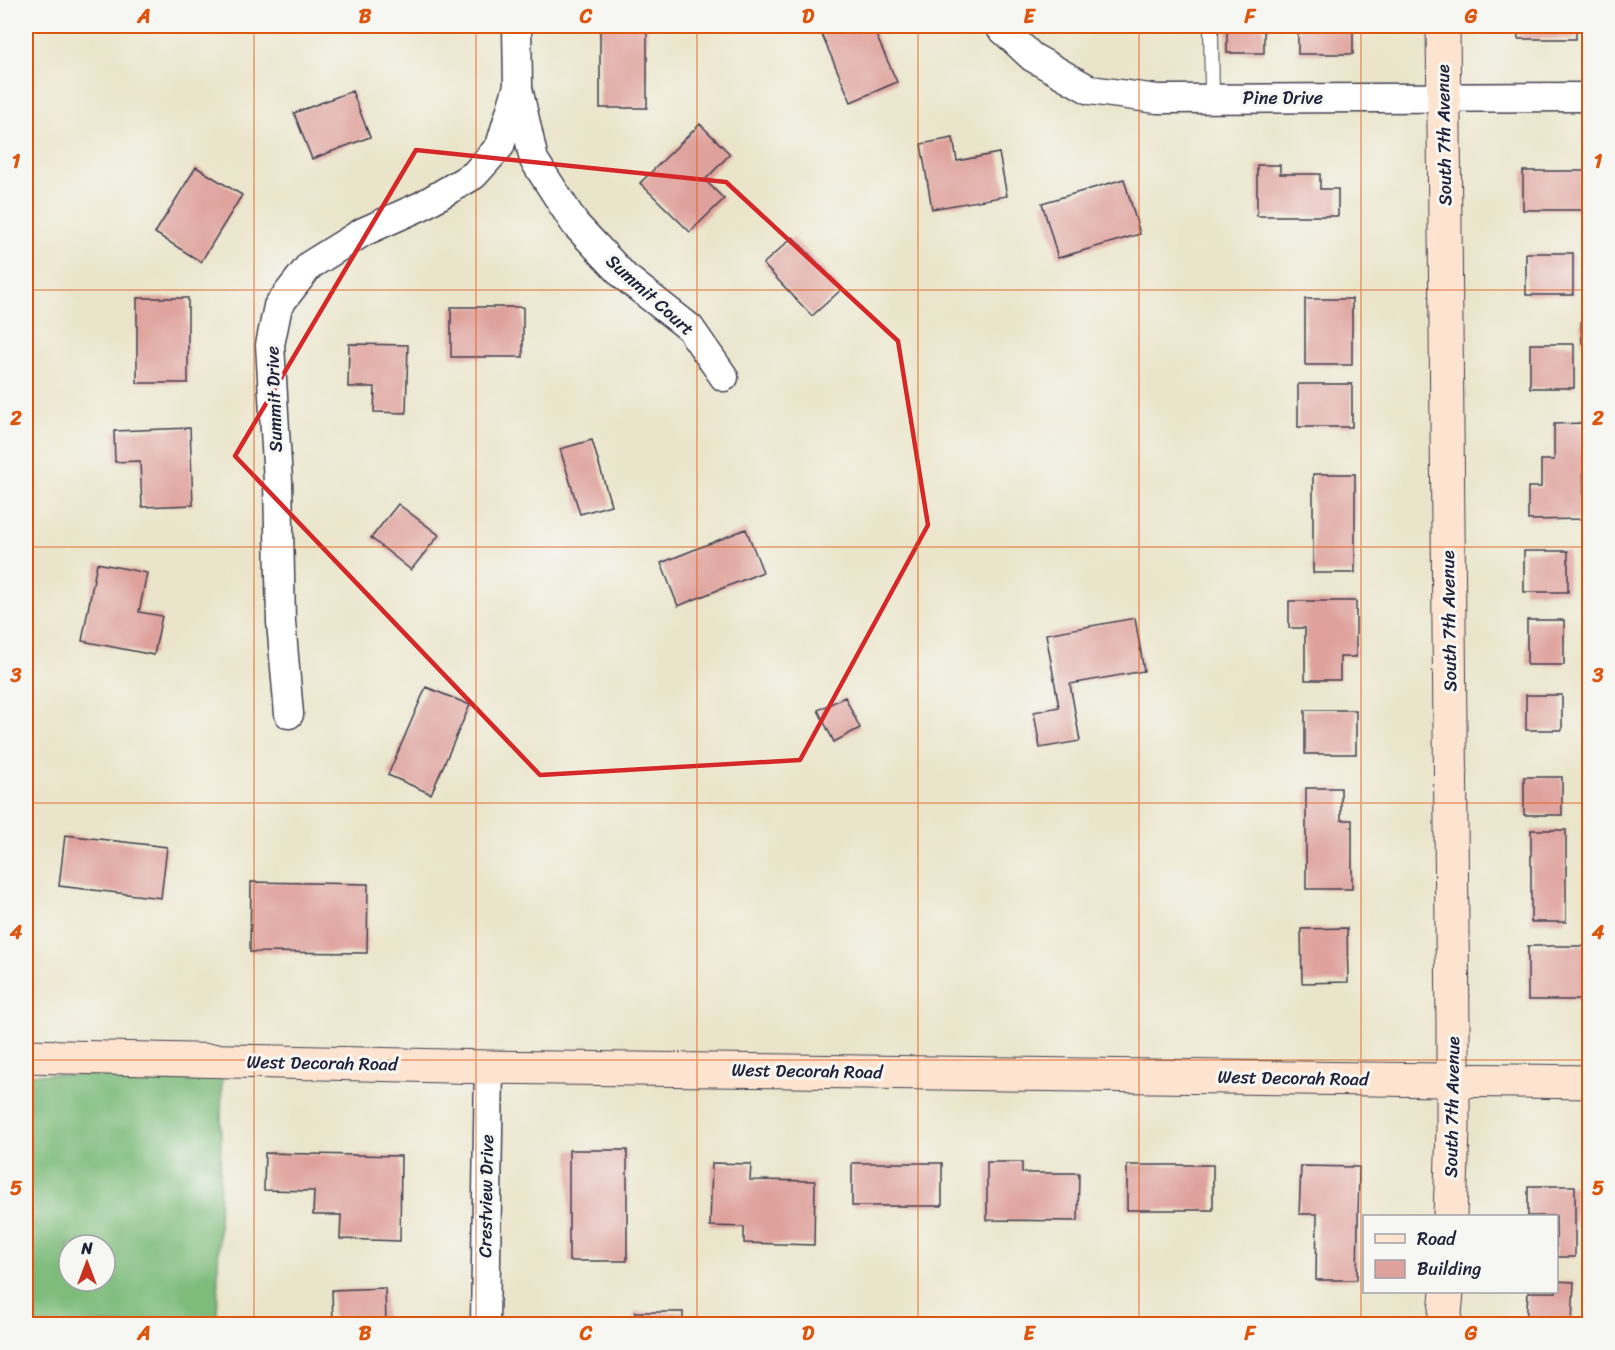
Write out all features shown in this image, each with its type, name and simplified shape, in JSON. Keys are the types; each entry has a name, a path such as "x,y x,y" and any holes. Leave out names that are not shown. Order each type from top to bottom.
{"street":[{"name":"Summit Drive","path":"289,714 281,622 278,481 270,345 278,306 310,265 363,232 421,206 474,175 500,146 518,86 517,26"},
{"name":"Pine Drive","path":"999,26 1032,57 1090,90 1157,99 1590,98"},
{"name":"South 7th Avenue","path":"1443,26 1454,1129 1450,1215"},
{"name":"Summit Court","path":"518,86 534,160 575,224 625,277 690,328 724,377"},
{"name":"West Decorah Road","path":"26,1056 489,1067 1590,1083"},
{"name":"Crestview Drive","path":"485,1324 489,1067"},
{"path":"1444,1324 1447,1293"}],"lane":[{"path":"1211,26 1212,98"}],"highlighted area":[{"path":"416,150 726,182 898,341 928,525 800,760 540,775 235,456"}],"green space":[{"path":"26,1074 222,1078 217,1324 26,1324"}],"building":[{"path":"600,26 647,26 647,108 600,108"},
{"path":"818,26 872,26 897,82 851,102"},
{"path":"1227,26 1264,26 1264,53 1227,53"},
{"path":"1298,26 1353,26 1353,54 1298,54"},
{"path":"1517,26 1576,26 1576,39 1518,39"},
{"path":"352,91 370,137 312,159 294,113"},
{"path":"700,124 730,154 705,180 724,199 690,232 640,183"},
{"path":"953,138 957,161 999,153 1007,196 932,209 921,144"},
{"path":"1257,165 1280,165 1280,174 1320,174 1320,189 1338,189 1338,216 1257,216"},
{"path":"196,167 242,195 201,262 155,233"},
{"path":"1523,171 1587,171 1587,210 1523,210"},
{"path":"1124,179 1140,234 1058,258 1042,203"},
{"path":"793,237 842,289 812,316 763,264"},
{"path":"1526,253 1573,253 1573,295 1526,295"},
{"path":"137,298 188,298 188,383 137,383"},
{"path":"1305,299 1352,299 1352,365 1305,365"},
{"path":"451,307 523,307 523,357 451,357"},
{"path":"1590,321 1590,343 1582,343 1581,322"},
{"path":"349,344 408,345 406,413 374,412 375,387 348,387"},
{"path":"1530,344 1574,344 1574,388 1530,388"},
{"path":"1298,384 1352,384 1352,427 1298,427"},
{"path":"1583,423 1584,519 1528,520 1528,487 1541,487 1541,460 1554,460 1554,424"},
{"path":"190,428 193,505 142,507 140,461 115,462 114,431"},
{"path":"592,440 611,505 580,514 560,449"},
{"path":"1313,474 1355,474 1355,573 1313,573"},
{"path":"398,504 439,535 411,570 371,538"},
{"path":"746,529 763,572 678,606 661,563"},
{"path":"1524,551 1568,551 1568,592 1524,592"},
{"path":"97,563 147,573 139,612 162,616 154,655 82,641"},
{"path":"1289,601 1356,601 1356,657 1340,657 1340,680 1305,680 1305,628 1289,628"},
{"path":"1135,618 1144,671 1070,684 1080,741 1040,748 1034,712 1059,707 1046,634"},
{"path":"1527,620 1564,620 1564,665 1527,665"},
{"path":"426,687 470,705 431,794 388,775"},
{"path":"1526,695 1562,695 1562,730 1526,730"},
{"path":"845,697 860,728 834,742 818,710"},
{"path":"1305,710 1356,710 1356,754 1305,754"},
{"path":"1524,777 1562,777 1562,815 1524,815"},
{"path":"1306,788 1341,788 1341,820 1352,820 1352,889 1306,889"},
{"path":"1531,830 1566,830 1566,922 1531,922"},
{"path":"65,835 167,847 161,898 59,886"},
{"path":"251,882 368,884 367,953 250,952"},
{"path":"1347,928 1348,982 1302,983 1301,929"},
{"path":"1528,946 1590,946 1590,1000 1528,1000"},
{"path":"569,1150 627,1150 627,1261 569,1261"},
{"path":"265,1153 401,1156 400,1241 340,1239 341,1215 313,1215 314,1191 264,1190"},
{"path":"987,1162 1022,1162 1022,1173 1079,1173 1078,1221 987,1220"},
{"path":"712,1163 751,1164 750,1180 815,1181 814,1245 744,1243 744,1227 710,1226"},
{"path":"852,1163 942,1163 942,1206 852,1206"},
{"path":"1127,1165 1213,1165 1213,1210 1127,1210"},
{"path":"1301,1166 1359,1167 1357,1280 1316,1280 1317,1214 1299,1214"},
{"path":"1528,1186 1575,1186 1575,1257 1558,1257 1558,1215 1528,1215"},
{"path":"1558,1281 1574,1282 1572,1324 1526,1324 1528,1293 1558,1293"},
{"path":"385,1288 386,1324 333,1324 332,1290"},
{"path":"635,1312 683,1312 683,1324 635,1324"}]}
